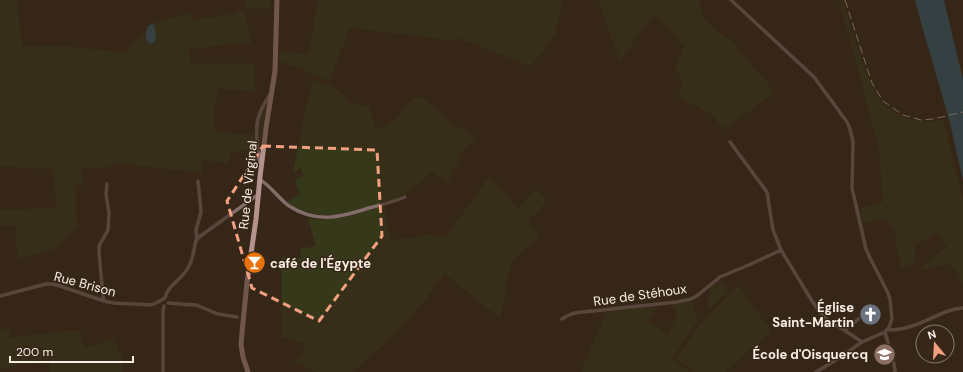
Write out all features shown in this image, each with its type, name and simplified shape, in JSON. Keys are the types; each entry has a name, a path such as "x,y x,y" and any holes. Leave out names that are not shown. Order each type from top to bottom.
{"street":[{"name":"Rue de Virginal","path":"248,372 241,344 261,168 275,71 277,0"},
{"path":"731,0 814,77 842,115 850,129 854,150 852,188 866,249 890,299 892,319 886,331 895,372"},
{"path":"261,168 257,128 258,118 272,91"},
{"path":"730,142 767,192 773,230 781,250 812,301 823,316 829,321 862,342"},
{"path":"260,180 291,207 305,214 323,218 353,213 405,197"},
{"path":"163,372 164,306 162,303 166,293 188,268 197,240 196,230 200,212 198,181"},
{"path":"104,301 99,246 108,230 109,213 106,194 108,184"},
{"path":"197,240 258,194"},
{"name":"Rue de Stéhoux","path":"562,320 574,313 689,300 698,295 720,277 781,250"},
{"name":"Rue Brison","path":"0,296 5,296 46,284 52,284 114,303 151,305 163,300"},
{"path":"163,300 167,300 168,303 196,305 218,314 237,316"},
{"path":"164,306 168,303"},
{"path":"816,372 862,342 886,331 911,327 946,312 963,308"},
{"path":"844,330 860,318"}],"highlighted area":[{"path":"263,146 377,150 382,236 319,321 252,288 227,201"}],"green space":[{"path":"0,0 17,0 22,47 47,45 126,52 142,33 146,41 150,44 155,42 157,37 154,23 191,12 191,20 236,14 236,12 244,10 251,43 189,49 190,63 255,64 255,92 218,88 215,103 215,130 254,135 256,150 231,152 228,164 201,159 202,174 197,172 113,163 111,167 82,168 83,185 76,185 77,226 56,248 18,259 15,226 0,226 0,210 57,208 52,169 0,166"},
{"path":"244,0 271,0 271,9 246,8"},
{"path":"318,0 562,0 555,35 531,66 458,38 448,40 350,28 329,81 280,61 279,51 308,54"},
{"path":"598,0 699,0 701,12 707,22 733,42 750,64 763,77 774,93 724,129 710,113 679,98 682,79 674,68 685,46 653,14 620,61"},
{"path":"839,0 843,0 862,62 877,97 890,110 906,119 923,122 943,120 963,199 963,284 959,275 950,263 923,270 921,267 947,247 937,232 915,245 915,263 901,269 894,229 885,218 863,224 861,208 883,202 879,148"},
{"path":"312,80 331,85 346,97 349,103 369,106 376,130 398,117 412,98 424,98 449,121 476,138 465,148 447,184 432,171 404,195 398,198 343,214 321,215 310,213 287,202 300,194 295,179 304,176 301,168 293,172"},
{"path":"267,102 260,145 259,145 259,123"},
{"path":"490,176 518,209 535,189 544,196 546,202 528,221 540,236 511,262 500,318 445,274 403,326 352,372 316,372 295,362 307,344 281,337 282,257 301,258 300,249 316,246 308,218 320,220 341,218 384,206 391,241 431,234 446,237"},
{"path":"720,280 729,291 710,308 708,304 710,289"},
{"path":"739,286 771,331 725,372 694,372 676,358 707,316"},
{"path":"691,301 698,320 672,359 689,372 581,372 606,312 657,306 648,322 668,334 677,315 673,304"},
{"path":"9,328 9,338 63,331 80,331 83,348 115,337 115,342 122,358 123,372 50,372 49,359 0,369 0,330"}],"water":[{"path":"915,0 944,0 963,80 963,180 949,119"},
{"path":"154,24 156,37 155,42 150,44 146,39 146,32 149,25"}],"railway":[{"path":"845,0 872,83 883,101 903,115 921,120 933,119 963,112"}],"place":[{"name":"café de l'Égypte","path":"255,263"},
{"name":"Église Saint-Martin","path":"870,314"},
{"name":"École d'Oisquercq","path":"884,354"}]}
